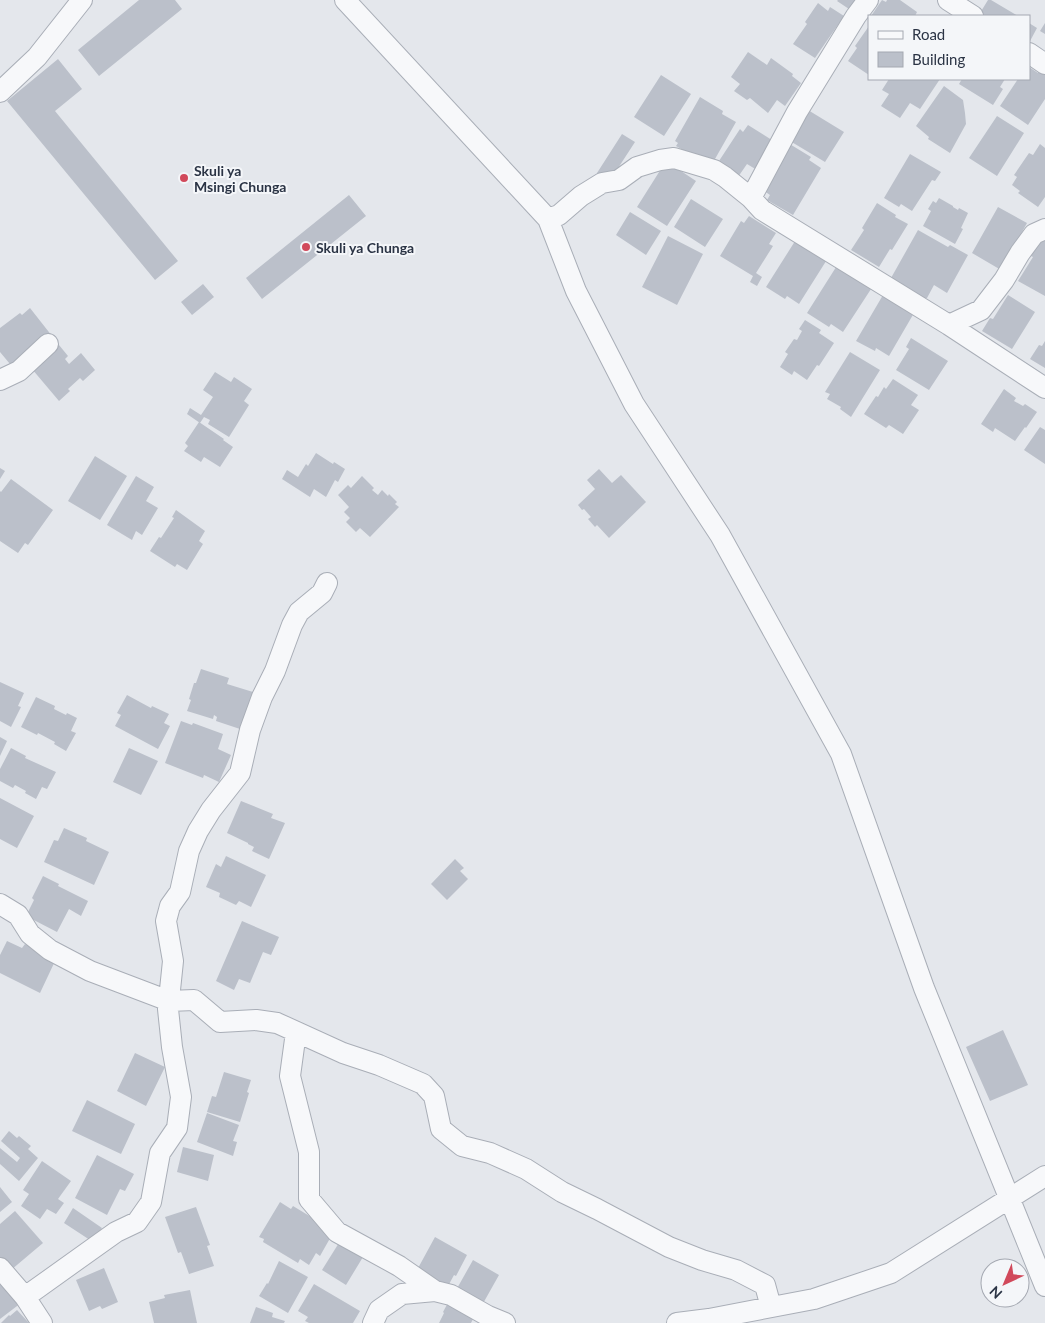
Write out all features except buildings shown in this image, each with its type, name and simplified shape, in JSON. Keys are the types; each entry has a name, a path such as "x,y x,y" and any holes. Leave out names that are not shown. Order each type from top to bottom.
{"street":[{"path":"0,92 37,56 82,0"},
{"path":"345,0 548,219 576,291 634,404 720,535 841,754 924,988 1045,1286"},
{"path":"751,198 797,112 856,16 868,0"},
{"path":"948,0 971,15"},
{"path":"1030,54 1045,64"},
{"path":"548,219 559,215 582,196 602,183 619,180 636,167 674,158 714,170 751,198 762,210 949,325 1045,388"},
{"path":"949,325 981,310 1004,280 1034,234 1045,229"},
{"path":"0,380 19,371 48,344"},
{"path":"25,1297 116,1232 137,1222 150,1202 160,1153 176,1128 181,1097 172,1047 168,1009 173,961 166,921 170,906 180,892 189,851 198,831 211,810 240,773 250,730 292,625 299,612 322,593 327,583"},
{"path":"0,904 18,915 30,934 50,950 90,971 169,1001 194,1000 220,1022 256,1020 277,1023 343,1053 423,1084 434,1096 441,1129 462,1146 490,1153 526,1170 562,1192 669,1248 736,1270 765,1285 771,1307"},
{"path":"296,1032 290,1076 309,1152 309,1199 337,1232 399,1266 434,1291"},
{"path":"677,1323 814,1299 891,1273 1045,1176"},
{"path":"0,1268 25,1297 42,1323"},
{"path":"373,1323 379,1310 402,1294 434,1291 451,1295 488,1316 505,1323"}],"place":[{"name":"Skuli ya Msingi Chunga","path":"184,178"},
{"name":"Skuli ya Chunga","path":"306,247"}]}
